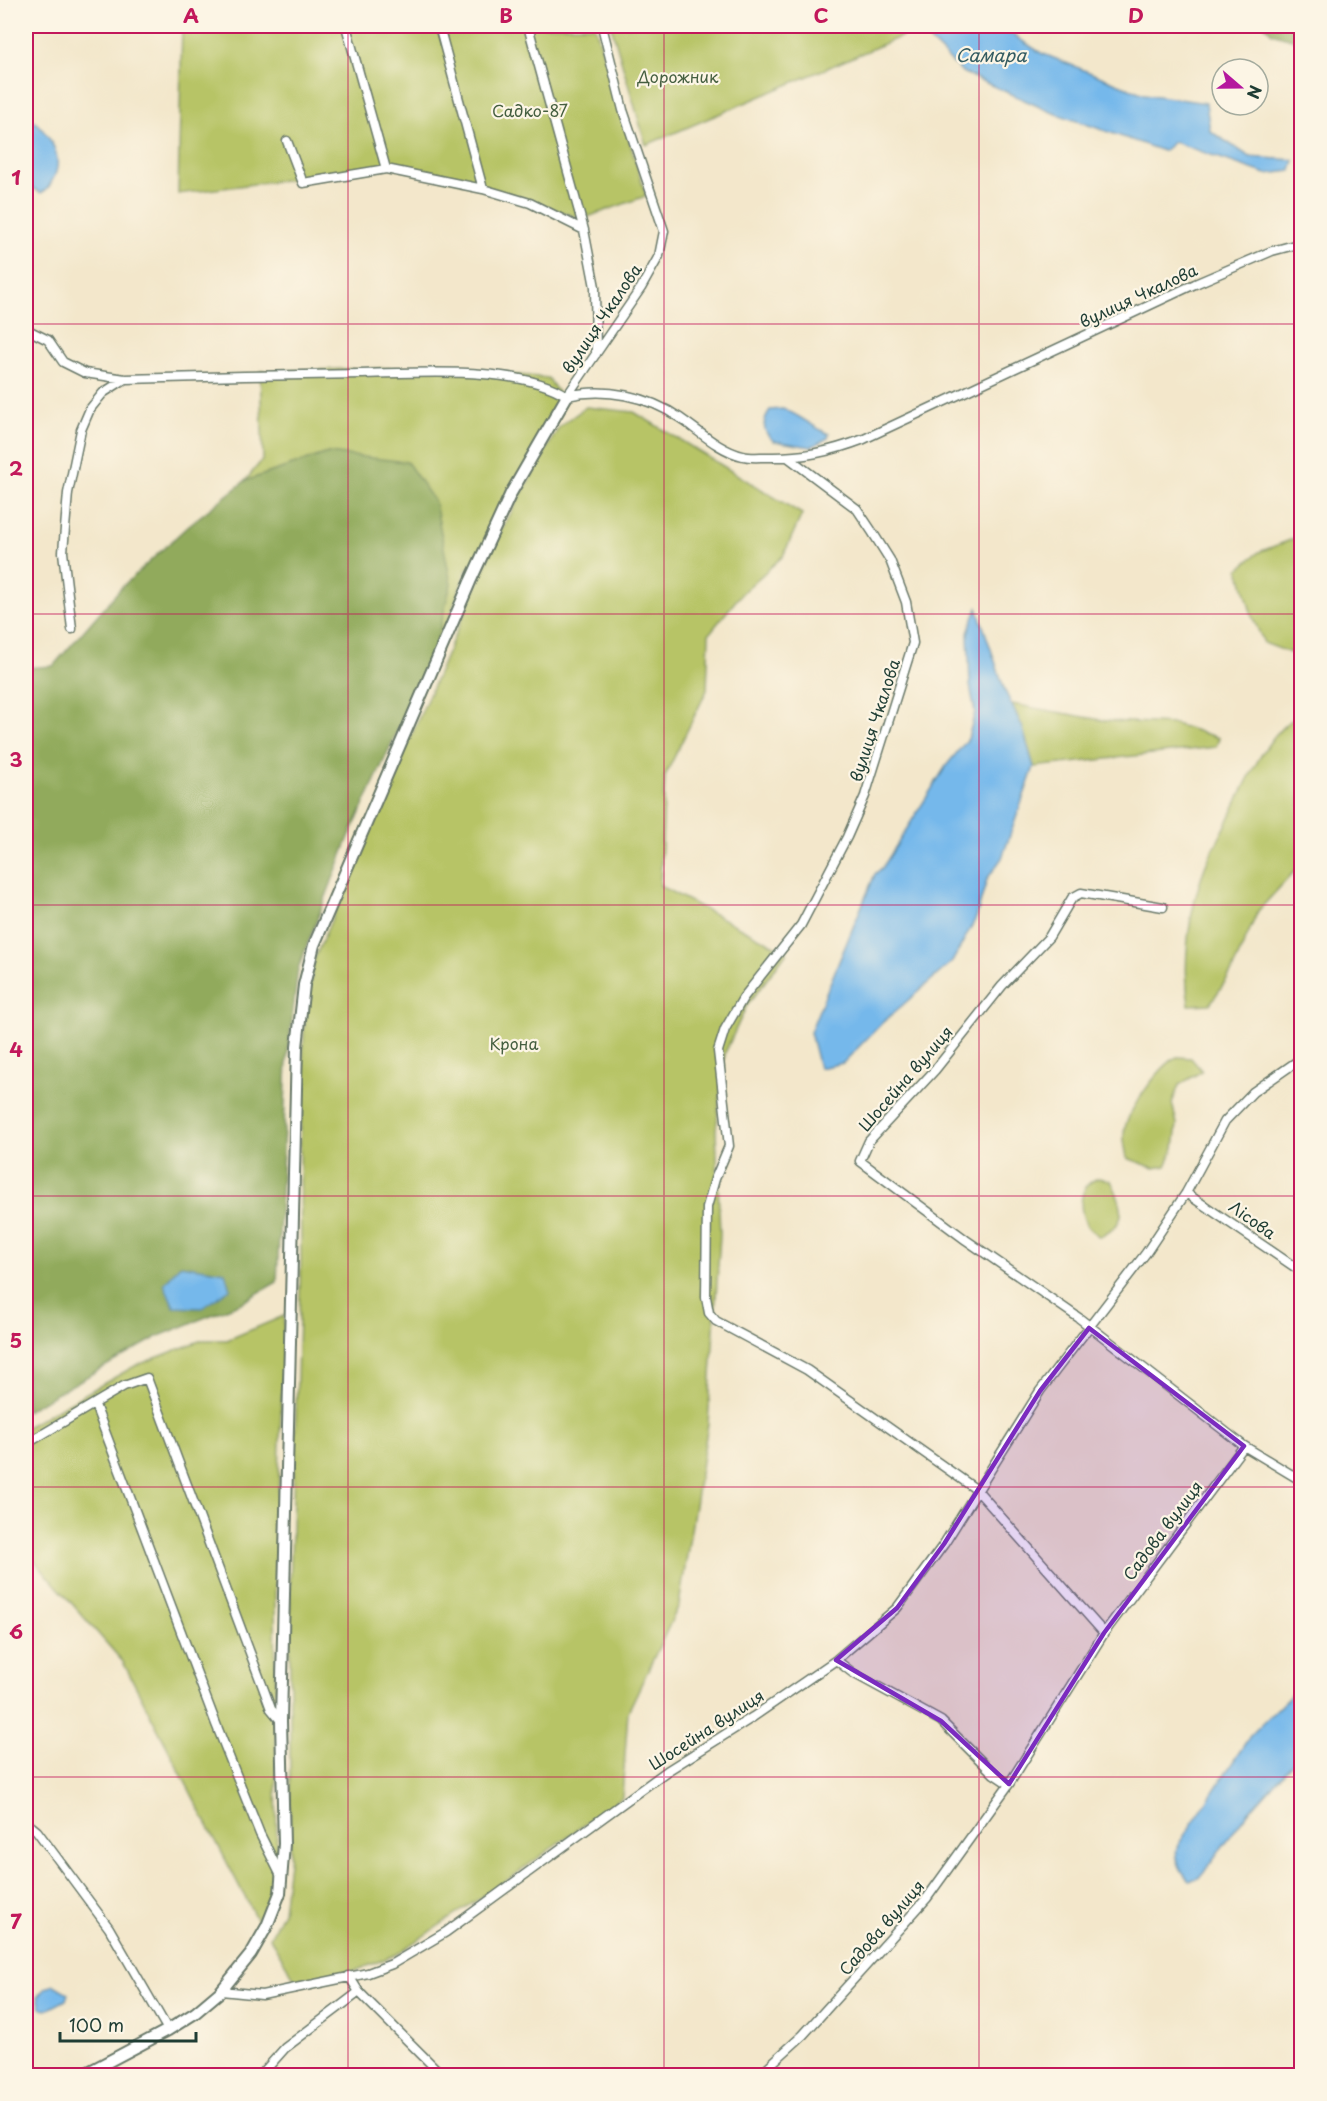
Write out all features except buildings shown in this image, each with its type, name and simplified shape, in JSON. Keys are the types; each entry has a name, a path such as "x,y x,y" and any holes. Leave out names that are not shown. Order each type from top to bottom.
{"street":[{"path":"177,26 192,28 203,26"},
{"path":"346,26 386,169"},
{"path":"439,26 483,189"},
{"path":"528,26 584,230 596,287 596,354"},
{"name":"вулиця Чкалова","path":"567,396 641,288 659,256 664,231 623,110 602,26"},
{"path":"287,141 303,183 386,169 483,189 530,203 584,230"},
{"name":"вулиця Чкалова","path":"567,396 585,392 607,392 644,400 678,417 711,441 743,456 789,458 829,452 864,439 1194,284 1272,251 1302,243"},
{"path":"26,329 48,340 63,362 70,366 85,373 124,379 421,371 524,380 550,385 567,396 511,493 470,582 314,945 304,985 297,1047 281,1721 284,1844 279,1893 267,1926 251,1954 221,1991 195,2013 168,2030 81,2076"},
{"path":"72,629 63,552 68,493 81,430 90,409 103,393 124,379"},
{"name":"вулиця Чкалова","path":"789,458 857,510 873,533 890,560 902,591 913,643 865,796 801,925 743,998 726,1029 718,1051 720,1087 729,1146 715,1179 707,1207 706,1297 709,1313 716,1321 807,1370 977,1490"},
{"name":"Шосейна вулиця","path":"1163,907 1081,893 1072,898 1049,937 1002,986 935,1070 869,1141 860,1161 1089,1328 1244,1446 1302,1481"},
{"name":"Шосейна вулиця","path":"221,1991 262,1995 368,1973 392,1964 446,1932 667,1771 753,1717 836,1660 897,1608 944,1544 1040,1391 1136,1266 1186,1192 1226,1121 1253,1092 1302,1058"},
{"name":"Лісова","path":"1186,1192 1302,1272"},
{"path":"26,1444 124,1386 147,1378 264,1690 272,1709 281,1721"},
{"path":"95,1405 143,1538 185,1639 260,1834 281,1876"},
{"name":"Садова вулиця","path":"758,2076 811,2027 927,1898 1009,1784 1104,1633 1244,1446"},
{"path":"977,1490 1104,1633"},
{"path":"836,1660 853,1673 941,1721 994,1774 1009,1784"},
{"path":"26,1822 37,1832 109,1928 168,2030"},
{"path":"349,1977 359,1992 443,2076"},
{"path":"260,2076 285,2048 359,1992"}],"highlighted area":[{"path":"1089,1328 1244,1446 1104,1633 1009,1784 941,1721 836,1660 897,1608 944,1544 1040,1391"}],"green space":[{"name":"Садко-87","path":"182,26 595,26 646,196 582,219 495,189 389,166 178,194"},
{"name":"Дорожник","path":"611,26 915,26 919,29 646,145"},
{"path":"1265,26 1301,26 1301,42 1272,33"},
{"path":"440,367 548,378 562,398 471,574 467,568 436,655 328,453 245,481 263,459 260,371"},
{"name":"Крона","path":"586,407 634,412 802,514 783,556 742,593 709,634 707,690 665,776 660,886 787,952 746,1007 725,1053 716,1130 720,1234 708,1424 679,1605 628,1712 622,1797 516,1874 395,1955 355,1971 295,1980 270,1938 283,1911 290,1854 290,1589 301,1257 300,1148 304,1030 314,960 497,538 559,427"},
{"path":"328,453 407,462 435,502 451,584 434,651 349,837 298,969 287,1060 277,1282 241,1303 159,1336 26,1411 26,668 53,666 121,588 189,525 245,481"},
{"path":"1302,536 1301,657 1264,643 1252,616 1239,569 1259,552"},
{"path":"1012,704 1107,721 1175,724 1219,738 1216,747 1034,767 1022,726"},
{"path":"1301,714 1301,869 1294,872 1258,911 1231,973 1210,1004 1189,1005 1186,971 1188,937 1194,903 1206,864 1266,747 1288,722"},
{"path":"1177,1057 1191,1058 1202,1071 1179,1085 1172,1103 1177,1124 1174,1148 1166,1166 1154,1168 1127,1158 1124,1137 1126,1125 1144,1091 1161,1070"},
{"path":"1099,1178 1111,1181 1121,1206 1120,1220 1116,1226 1100,1237 1087,1226 1081,1204 1087,1185"},
{"path":"284,1316 275,1598 277,1889 260,1926 123,1662 26,1551 26,1427 135,1366 202,1340 227,1340"}],"water":[{"name":"Самара","path":"915,26 999,26 1041,53 1144,94 1206,103 1210,131 1250,157 1294,160 1291,171 1266,174 1174,142 1163,151 1051,112 962,72"},
{"path":"26,114 46,134 57,160 57,170 52,181 41,193 26,184"},
{"path":"783,409 829,434 828,438 811,447 774,441 765,430 766,418 770,410"},
{"path":"977,608 1005,691 1022,726 1034,767 1002,858 987,879 976,918 952,962 882,1023 843,1063 819,1068 810,1032 875,874 883,867 946,766 968,739 975,712 970,685 968,633"},
{"path":"180,1265 225,1272 230,1289 202,1308 174,1307 164,1284"},
{"path":"1301,1685 1301,1754 1246,1815 1199,1878 1189,1880 1179,1864 1176,1854 1178,1845 1250,1736"},
{"path":"54,1985 68,1993 66,2000 49,2009 41,2008 38,1997 46,1988"}]}
